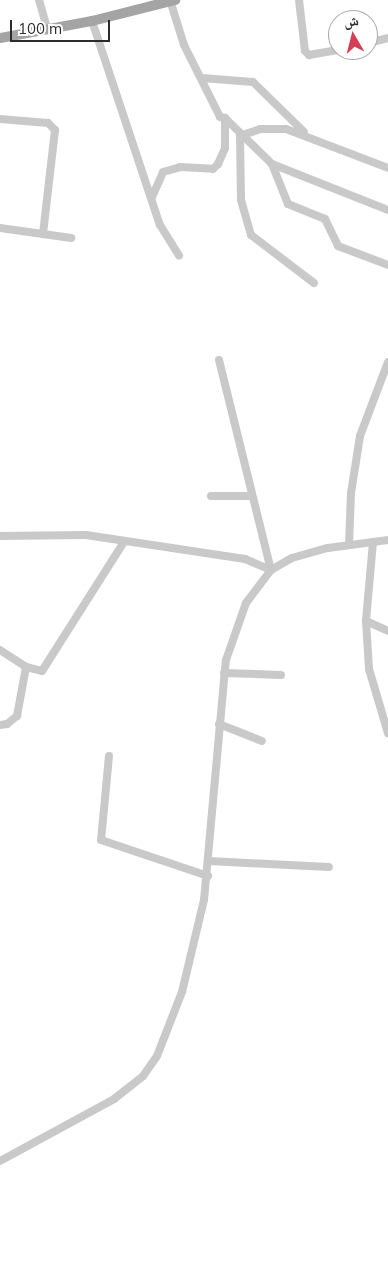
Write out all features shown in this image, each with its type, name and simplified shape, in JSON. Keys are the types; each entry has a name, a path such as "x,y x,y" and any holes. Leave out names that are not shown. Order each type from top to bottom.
{"main road":[{"path":"0,38 47,28 92,22 172,0"}],"street":[{"path":"38,0 47,28"},
{"path":"172,0 184,45 220,117 225,118 240,136 272,164 388,210"},
{"path":"300,0 305,51 309,55 328,52"},
{"path":"92,22 160,225 179,256"},
{"path":"202,78 253,82 306,134"},
{"path":"152,197 164,172 180,168 213,169 218,164 225,148 225,118"},
{"path":"0,120 48,123 55,130 43,234"},
{"path":"240,136 273,127 306,134 388,168"},
{"path":"240,136 241,199 248,228 256,242 273,251 314,283"},
{"path":"272,164 288,204 326,219 338,246 388,265"},
{"path":"0,228 71,238"},
{"path":"219,360 271,570"},
{"path":"349,545 350,493 360,436 388,362"},
{"path":"212,496 252,496"},
{"path":"0,536 86,535 244,559 271,570"},
{"path":"0,1160 114,1099 143,1076 157,1056 182,992 208,876 224,672 231,638 240,616 257,586 271,570 300,555 349,545 388,540"},
{"path":"0,650 36,672 48,665 124,542"},
{"path":"374,542 366,621 369,669 388,733"},
{"path":"366,621 388,631"},
{"path":"0,724 7,724 17,716 26,667"},
{"path":"224,672 281,675"},
{"path":"220,724 262,741"},
{"path":"110,756 101,840 208,876"},
{"path":"209,861 329,867"}]}
